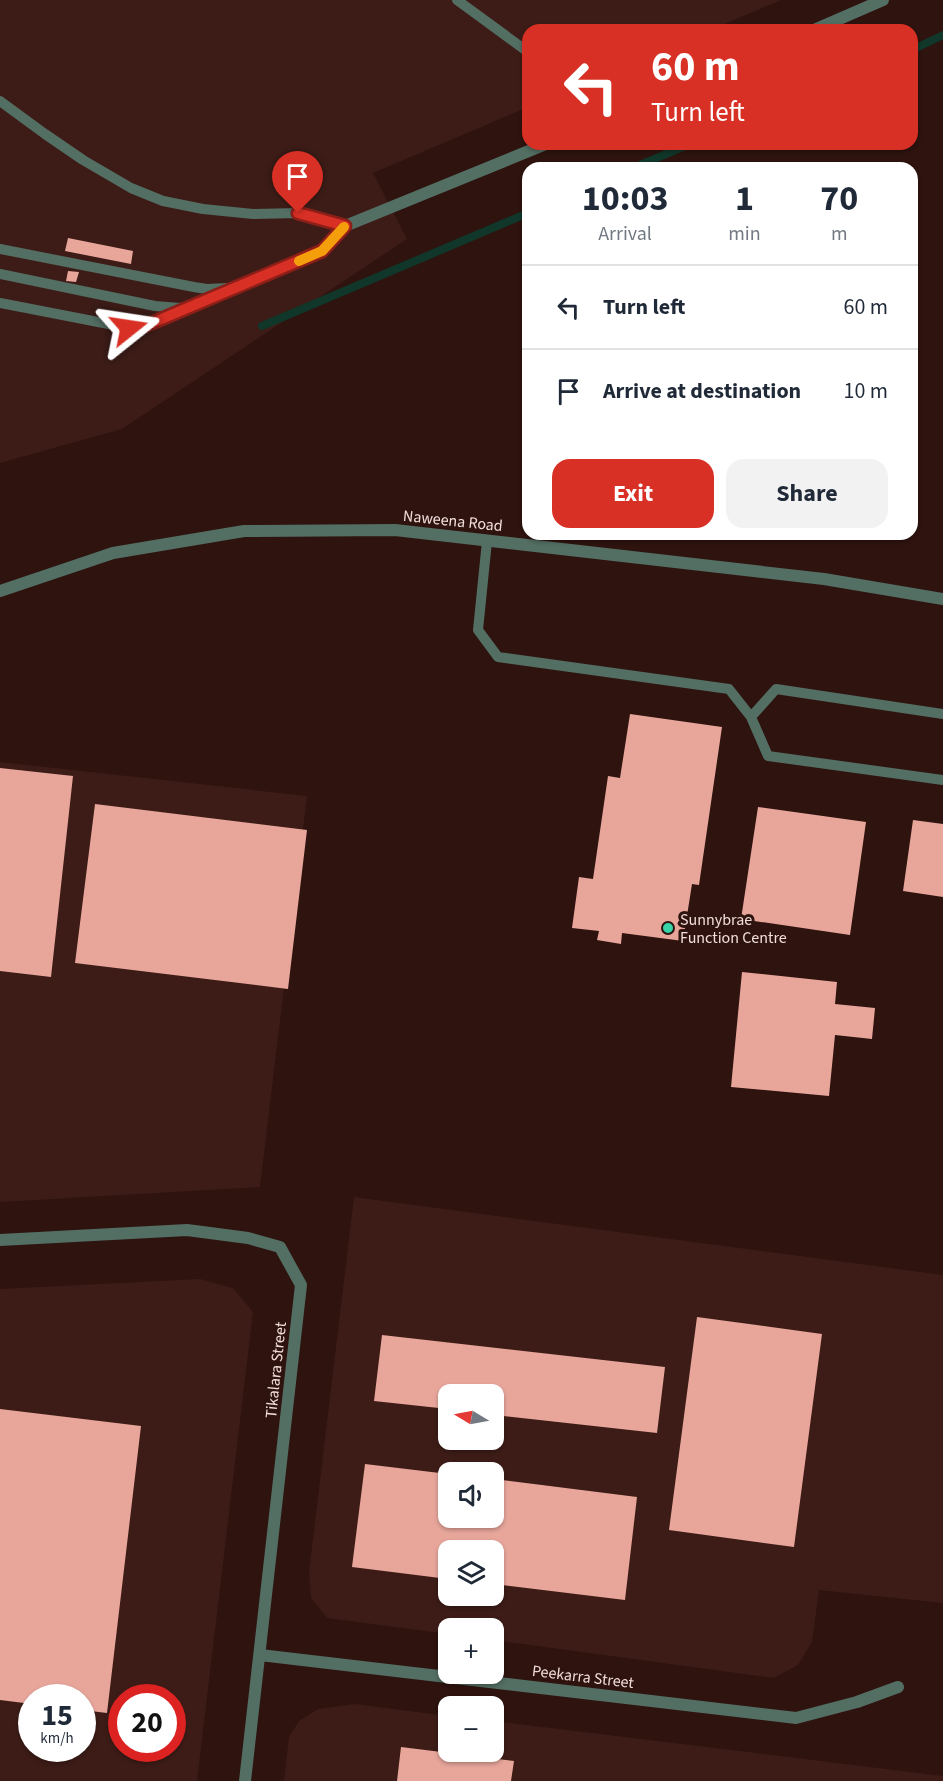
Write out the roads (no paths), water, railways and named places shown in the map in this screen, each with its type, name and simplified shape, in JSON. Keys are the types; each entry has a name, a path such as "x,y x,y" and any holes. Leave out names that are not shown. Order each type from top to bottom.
{"street":[{"path":"828,24 883,0"},
{"path":"345,226 531,150"},
{"name":"Naweena Road","path":"0,591 113,553 244,531 395,530 824,579 943,599"},
{"name":"Tikalara Street","path":"0,1240 187,1230 248,1238 280,1247 301,1285 246,1781"},
{"name":"Peekarra Street","path":"260,1655 796,1718 858,1702 898,1687"}],"lane":[{"path":"457,0 522,48"},
{"path":"0,101 83,160 131,188 163,201 203,209 253,214 298,213 345,226 322,251 141,327 129,328 0,303"},
{"path":"0,249 207,289 225,289 243,285"},
{"path":"0,274 166,308 195,305"},
{"path":"487,541 478,630 498,657 729,689 751,717 768,756 943,780"},
{"path":"751,717 776,689 943,714"}],"waterway":[{"path":"918,47 943,35"},
{"path":"647,162 676,150"},
{"path":"262,326 522,216"}],"place":[{"name":"Sunnybrae Function Centre","path":"668,928"}]}
